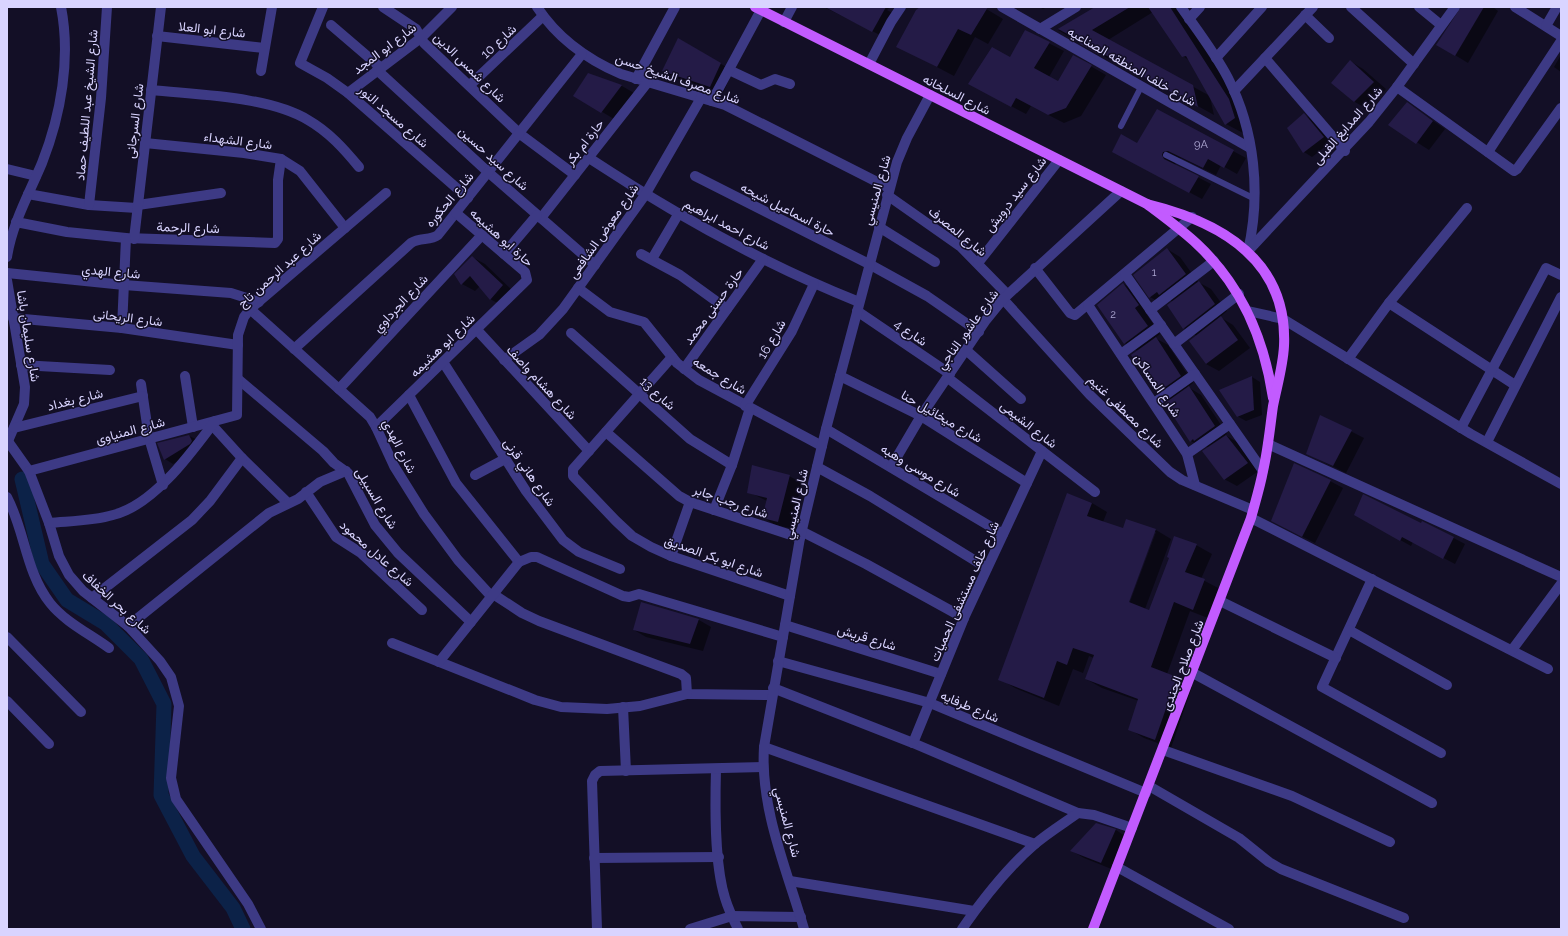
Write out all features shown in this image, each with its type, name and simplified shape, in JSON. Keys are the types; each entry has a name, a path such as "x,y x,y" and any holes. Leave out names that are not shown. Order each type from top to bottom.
{"main road":[{"name":"شارع السلخانه","path":"758,9 1147,204"},
{"name":"شارع صلاح الجندى","path":"1093,929 1193,674 1252,514 1263,471 1281,373 1284,346 1283,319 1278,298 1269,278 1248,251 1222,232 1192,217 1147,204"},
{"name":"شارع صلاح الجندى","path":"1147,204 1179,229 1214,261 1239,294 1248,311 1264,353 1274,405"}],"street":[{"path":"7,257 13,225 36,176 52,134 64,76 66,44 62,7"},
{"name":"شارع الشيخ عبد اللطيف حماد","path":"89,205 101,98 107,7"},
{"name":"شارع السرجانى","path":"122,328 124,285 130,239 138,207 161,7"},
{"path":"261,71 272,7"},
{"name":"شارع مسجد النور","path":"322,7 299,61 300,64 327,78 348,93 468,198"},
{"name":"شارع شمس الدين","path":"383,7 416,29 422,37 424,43 520,134 576,175"},
{"name":"شارع ابو المجد","path":"348,93 422,37 452,7"},
{"name":"شارع مصرف الشيخ حسن","path":"537,7 564,40 582,54 606,68 636,79 712,101 744,114 888,191"},
{"path":"636,79 675,7"},
{"path":"784,22 792,7"},
{"path":"869,64 891,22 901,7"},
{"name":"شارع خلف المنطقه الصناعيه","path":"1002,7 1250,148"},
{"path":"1040,29 1076,7"},
{"path":"1181,7 1216,58 1234,92 1246,126 1250,148 1255,199 1253,228 1248,251"},
{"path":"1189,19 1200,7"},
{"path":"1216,58 1262,7"},
{"path":"1234,92 1313,7"},
{"path":"1351,7 1414,64"},
{"path":"1419,7 1441,26"},
{"name":"شارع المدابغ القبلى","path":"1248,251 1345,151 1397,87 1455,7"},
{"path":"1515,7 1561,36"},
{"path":"1546,26 1557,7"},
{"path":"712,101 729,70 758,9"},
{"path":"1305,15 1329,38"},
{"name":"شارع 10","path":"470,85 543,16"},
{"name":"شارع سيد حسين","path":"331,25 488,172 595,265"},
{"name":"شارع ابو العلا","path":"157,36 264,48"},
{"path":"1488,152 1561,41"},
{"name":"شارع الحكوره","path":"294,348 412,243 419,239 433,238 438,235 520,134 582,54"},
{"path":"1265,58 1345,151"},
{"path":"729,70 761,85 775,78 790,84"},
{"name":"حارة ام بكر","path":"504,254 576,175 648,82"},
{"path":"1397,87 1514,171 1517,169 1561,108"},
{"path":"151,90 264,103 286,110 308,120 327,133 344,149 359,167"},
{"name":"شارع المنيسي","path":"804,929 767,805 763,767 764,747 784,625 801,535 826,429 888,191 907,138 930,95"},
{"name":"شارع معوض الشافعى","path":"504,360 528,344 550,325 578,288 646,195 701,98"},
{"name":"شارع الشهداء","path":"145,143 244,153 281,159 291,164 304,175 345,228"},
{"name":"شارع احمد ابراهيم","path":"589,158 646,195 679,214 763,259 858,307"},
{"name":"شارع الرحمة","path":"13,225 130,239 276,243 278,239 278,185 281,159"},
{"name":"شارع سيد درويش","path":"978,264 1059,160"},
{"path":"7,169 36,176"},
{"name":"حارة اسماعيل شيحه","path":"695,176 869,264 927,296 979,332"},
{"name":"شارع المصرف","path":"888,191 941,231 978,264 1005,296"},
{"name":"شارع عاشور الناجي","path":"891,467 922,416 966,350 1005,296 1122,191"},
{"path":"28,194 89,205 138,207 221,193"},
{"name":"شارع عبد الرحمن تاج","path":"238,413 238,345 241,324 250,309 386,193"},
{"path":"1348,358 1389,303 1467,208"},
{"name":"حارة ابو هشيمه","path":"456,213 527,275 526,283"},
{"path":"652,260 679,214"},
{"path":"1035,268 1071,314 1076,315 1192,217"},
{"path":"879,227 935,262"},
{"name":"شارع الجرداوي","path":"339,389 482,235"},
{"path":"641,254 680,275 727,309"},
{"name":"حارة حسنى محمد","path":"684,369 763,259"},
{"path":"1150,310 1214,261"},
{"path":"1461,428 1546,268 1561,275"},
{"name":"شارع الهدي","path":"7,273 231,294 259,302"},
{"path":"1125,274 1263,471"},
{"name":"شارع سليمان باشا","path":"7,280 25,395 24,404 7,441"},
{"name":"شارع ابو هشيمه","path":"376,427 526,283"},
{"name":"شارع 16","path":"714,510 732,465 748,407 792,331 814,284"},
{"name":"شارع جمعه","path":"578,288 610,312 644,322 672,357 684,369 699,380 822,446"},
{"path":"1174,344 1239,294"},
{"name":"شارع مصطفى غنيم","path":"1005,296 1090,395 1170,472 1252,514 1372,579 1548,669"},
{"path":"1487,442 1514,386 1561,297"},
{"path":"1389,303 1514,386"},
{"name":"شارع المساكن","path":"1088,304 1187,454 1195,485"},
{"name":"شارع 4","path":"858,307 949,376"},
{"name":"شارع الهدي","path":"250,309 370,417 394,466 424,514 458,560 492,595 522,613 539,621 681,674 686,678 687,694"},
{"path":"1248,311 1283,319 1461,428 1561,484"},
{"name":"شارع الريحانى","path":"13,318 122,328 238,345"},
{"path":"1121,354 1160,325"},
{"name":"شارع هشام واصف","path":"476,330 589,451"},
{"name":"شارع 13","path":"571,333 690,440 732,465"},
{"path":"966,350 1021,399"},
{"name":"شارع ابو بكر الصديق","path":"672,357 573,469 572,474 574,478 632,536 651,547 671,556 790,596"},
{"name":"شارع هاني قرنى","path":"443,362 526,491 570,547 620,569"},
{"path":"21,365 110,370"},
{"path":"1154,403 1195,374"},
{"path":"185,376 193,426"},
{"name":"شارع ميخائيل حنا","path":"840,376 922,416 1027,483"},
{"name":"شارع الشيمى","path":"949,376 1095,492"},
{"name":"شارع السبيلى","path":"238,379 323,451 334,463 346,471 375,524 386,539 471,622"},
{"path":"141,384 149,438 162,485"},
{"path":"409,395 456,483 519,562"},
{"name":"شارع بغداد","path":"14,428 143,396"},
{"name":"شارع المنياوى","path":"29,471 193,426 213,423 238,413"},
{"path":"49,523 114,515 132,508 148,498 162,485 213,423 242,458 288,504"},
{"path":"1187,454 1230,424"},
{"name":"شارع موسى وهبه","path":"826,429 1003,534"},
{"name":"شارع رجب جابر","path":"606,432 667,488 690,502 801,535 866,564 964,618"},
{"name":"شارع بحر الخفاف","path":"7,441 29,471 49,523 63,566 76,584 128,626 163,664 175,686 179,706 171,778 176,799 248,904 261,929"},
{"path":"1268,444 1561,577"},
{"name":"شارع خلف مستشفى الحميات","path":"913,743 964,618 1042,451"},
{"path":"92,598 192,520 214,496 242,458"},
{"path":"475,475 505,459"},
{"path":"817,467 870,496 987,568"},
{"path":"128,626 269,513 298,499 320,482 346,471"},
{"name":"شارع عادل محمود","path":"306,492 336,537 361,553 422,610"},
{"path":"7,498 18,523 38,584 43,594 59,612 109,648"},
{"path":"671,556 690,502"},
{"path":"439,662 519,562 531,557 537,557 623,596 629,597 639,594 782,637"},
{"path":"1372,579 1322,687 1441,753"},
{"path":"1512,650 1561,584"},
{"path":"1220,601 1336,658"},
{"name":"شارع قريش","path":"784,625 941,674"},
{"path":"1349,630 1447,685"},
{"path":"7,637 81,712"},
{"path":"392,642 535,700 561,707 586,710 640,706 687,694 773,691 913,743 1078,813 1094,815 1132,828"},
{"name":"شارع طرفايه","path":"778,661 930,703 1147,789 1239,838 1269,862 1281,869 1404,918"},
{"path":"1193,674 1432,803"},
{"path":"7,701 49,744"},
{"path":"623,707 626,771"},
{"path":"764,747 1035,844"},
{"path":"1163,750 1292,796 1390,842"},
{"path":"597,929 592,781 595,775 600,771 763,767"},
{"path":"716,768 716,807 719,857 724,897 738,929"},
{"path":"962,929 974,911 1035,844 1078,813"},
{"path":"594,858 719,857"},
{"path":"1117,867 1229,929"},
{"path":"790,881 974,911"},
{"path":"690,929 732,916 801,917"}],"lane":[{"path":"1121,126 1141,86"},
{"path":"1166,154 1255,199"}],"building":[{"path":"825,7 886,7 872,32"},
{"path":"920,7 988,7 971,35 958,29 937,67 896,47 916,10"},
{"path":"1095,7 1130,7 1092,30 1193,85 1198,107 1100,52 1098,54 1080,44 1081,41 1058,29 1056,30"},
{"path":"1148,7 1170,7 1229,99 1235,118 1225,125 1186,56 1182,57"},
{"path":"1461,7 1484,7 1455,56 1436,45"},
{"path":"1025,30 1050,42 1034,68 1058,81 1073,55 1092,65 1066,108 1048,115 1016,98 1011,107 968,84 992,47 1010,57"},
{"path":"678,38 721,63 710,87 662,71"},
{"path":"1350,60 1374,82 1354,102 1331,83"},
{"path":"588,73 622,85 601,113 573,96"},
{"path":"1407,102 1433,121 1416,144 1388,125"},
{"path":"1157,109 1234,150 1224,168 1208,159 1203,168 1168,151 1163,152 1162,155 1164,159 1199,176 1189,193 1112,152 1121,134 1137,143"},
{"path":"1304,113 1324,137 1303,153 1287,128"},
{"path":"1167,248 1186,274 1159,295 1157,292 1149,298 1133,275"},
{"path":"472,256 503,285 490,300 470,276 461,285 454,274"},
{"path":"1199,281 1215,304 1183,329 1167,305"},
{"path":"1123,283 1139,305 1135,308 1148,326 1124,344 1097,305"},
{"path":"1221,316 1238,340 1206,364 1189,341"},
{"path":"1156,337 1181,376 1157,393 1131,355"},
{"path":"1252,376 1254,410 1237,417 1219,390"},
{"path":"1189,386 1215,426 1194,441 1193,439 1190,442 1165,403"},
{"path":"1320,415 1352,430 1333,466 1306,454"},
{"path":"189,435 192,441 190,444 164,460 157,443"},
{"path":"1226,435 1248,463 1224,480 1202,451"},
{"path":"1294,463 1331,480 1302,537 1271,521"},
{"path":"752,465 790,475 778,522 762,518 767,498 747,493"},
{"path":"1067,493 1092,503 1087,516 1123,528 1126,519 1156,529 1129,602 1149,610 1169,558 1167,557 1174,536 1197,544 1185,572 1205,579 1193,610 1174,602 1151,667 1177,677 1155,740 1128,730 1138,699 1085,679 1094,655 1073,648 1067,665 1057,661 1044,698 998,680"},
{"path":"1363,494 1421,523 1422,521 1454,537 1443,559 1402,537 1400,541 1354,515"},
{"path":"641,602 699,619 690,644 633,630"},
{"path":"1096,823 1116,829 1101,863 1070,851"}],"waterway":[{"path":"22,479 42,564 67,600 105,623 141,659 164,704 161,795 193,856 233,908 243,929"}]}
